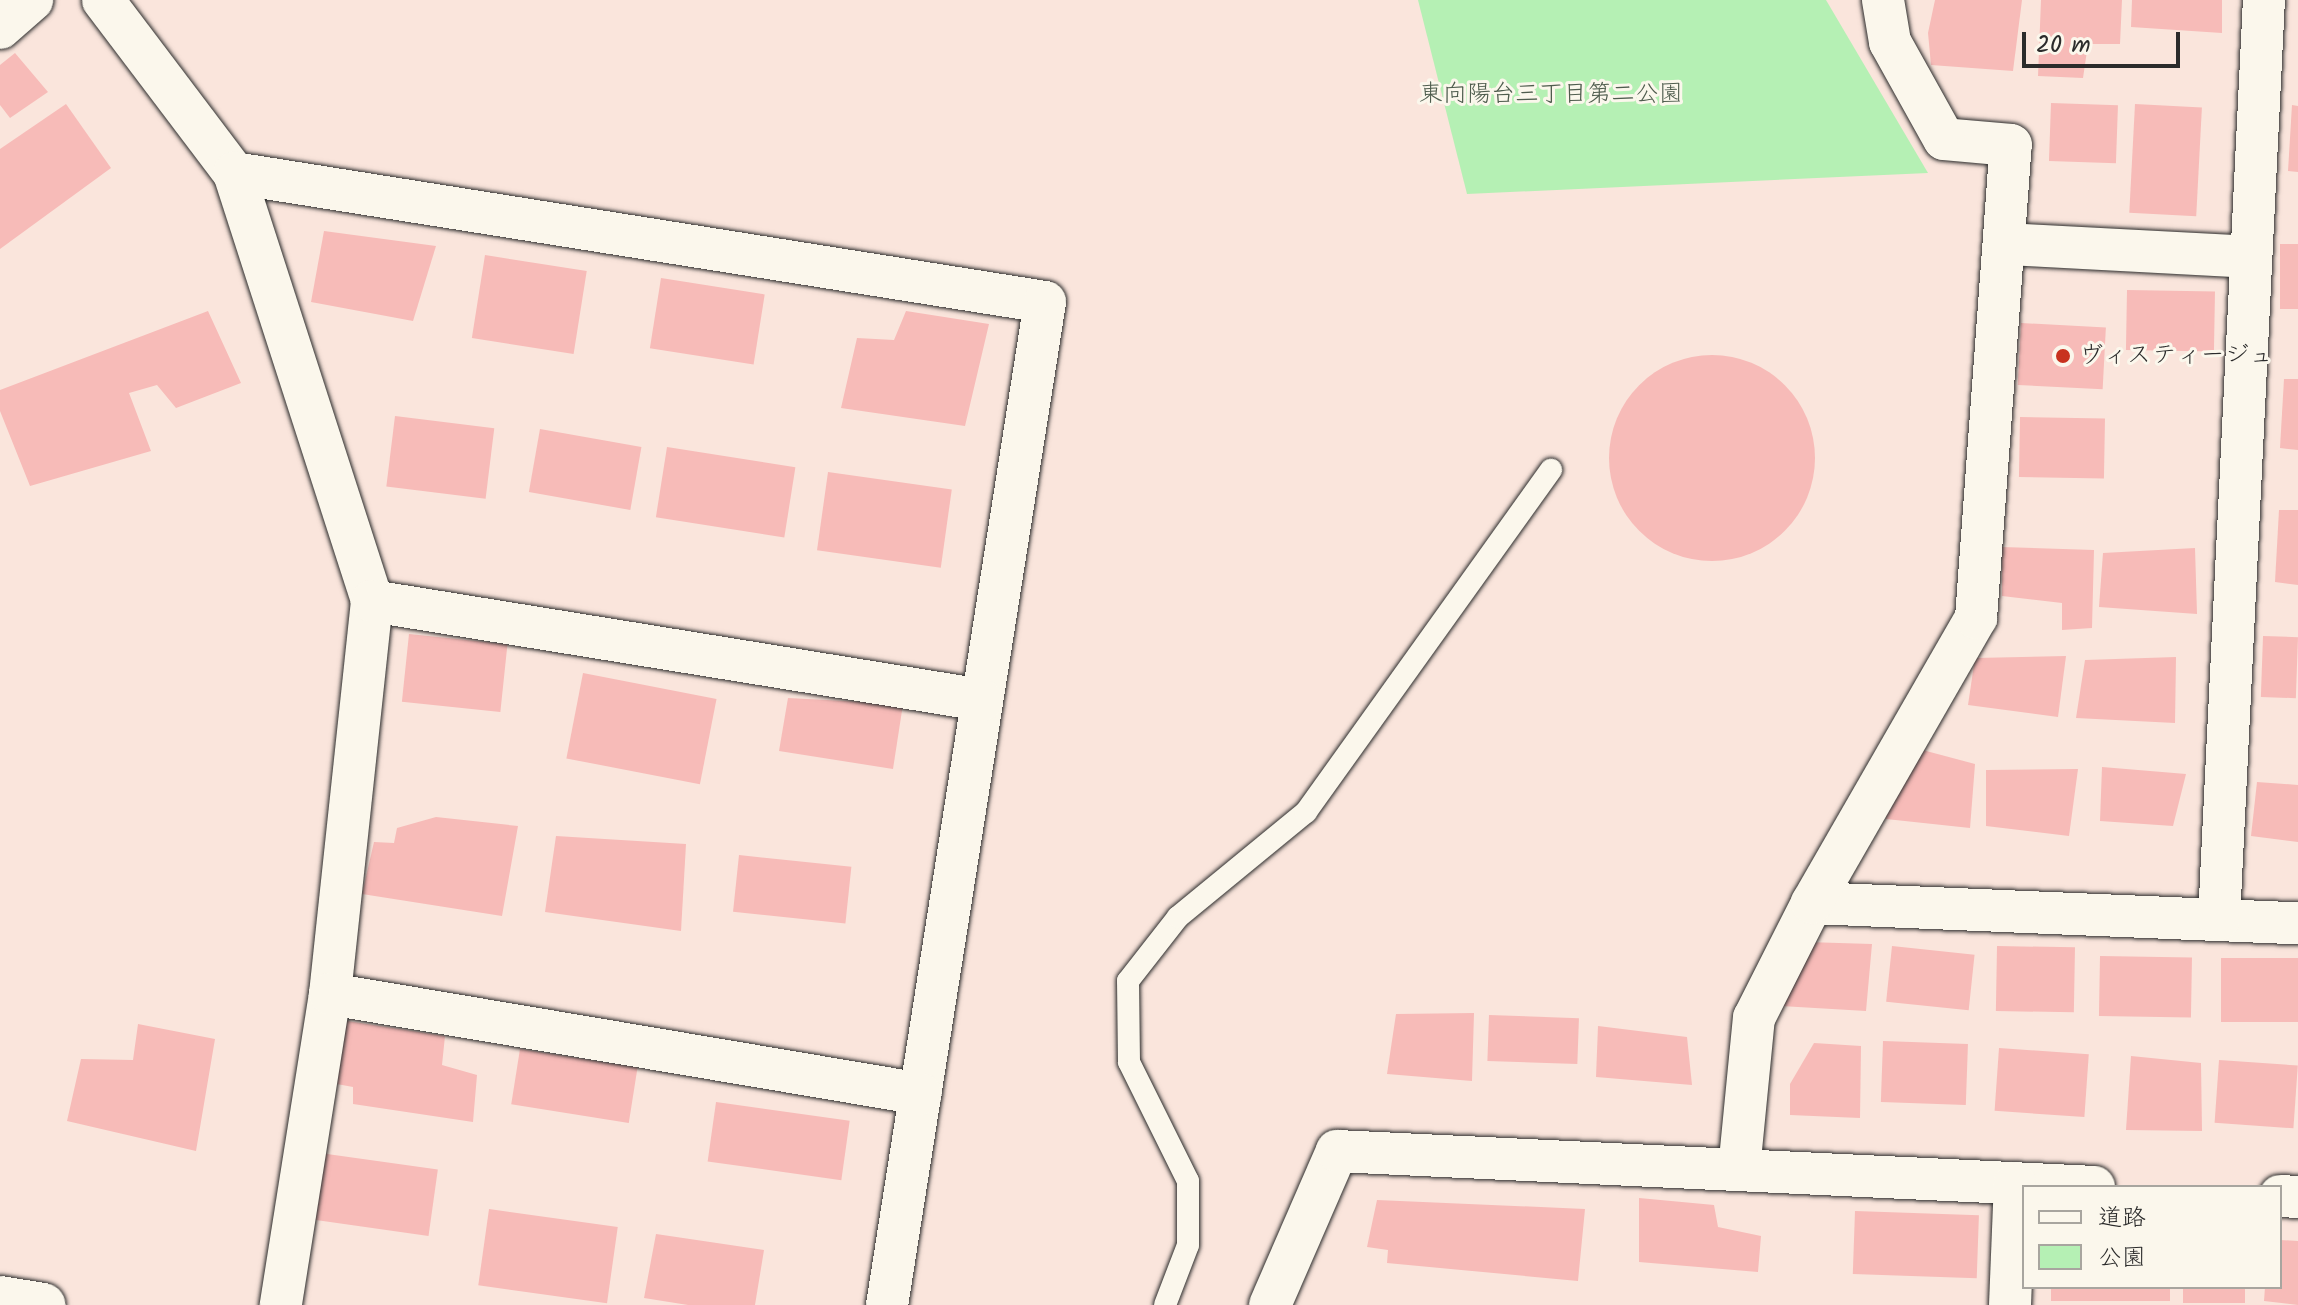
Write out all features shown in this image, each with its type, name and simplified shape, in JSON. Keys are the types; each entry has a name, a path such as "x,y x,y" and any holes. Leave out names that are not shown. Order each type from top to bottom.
{"street":[{"path":"0,28 32,0"},
{"path":"103,0 234,173 372,601 330,994 281,1305"},
{"path":"1739,1170 1754,1018 1812,903 1976,618 2011,145 1944,139 1890,42 1883,0"},
{"path":"2219,919 2264,0"},
{"path":"234,173 1045,302 887,1305"},
{"path":"2006,244 2251,257"},
{"path":"372,601 982,700"},
{"path":"1812,903 2298,923"},
{"path":"330,994 921,1094"},
{"path":"1270,1305 1337,1151 2054,1185"},
{"path":"2010,1305 2015,1183"},
{"path":"0,1298 43,1305"}],"lane":[{"path":"1165,1305 1188,1245 1188,1181 1129,1062 1128,981 1178,917 1306,812 1551,470"}],"green space":[{"name":"東向陽台三丁目第二公園","path":"1418,0 1826,0 1928,173 1467,194"}],"building":[{"path":"1935,0 2022,0 2013,71 1931,65 1928,33"},
{"path":"2041,0 2122,0 2120,44 2088,44 2083,78 2038,76"},
{"path":"2132,0 2222,0 2222,33 2131,27"},
{"path":"15,53 48,92 10,118 0,105 0,65"},
{"path":"2051,103 2118,105 2116,163 2049,161"},
{"path":"66,104 111,168 0,249 0,149"},
{"path":"2135,104 2202,108 2196,216 2129,213"},
{"path":"2292,105 2298,106 2298,172 2288,171"},
{"path":"324,231 436,246 413,321 311,302"},
{"path":"2280,244 2298,244 2298,309 2280,309"},
{"path":"485,255 587,271 574,354 472,338"},
{"path":"661,278 765,294 754,365 650,348"},
{"path":"2127,290 2215,292 2214,352 2126,350"},
{"path":"208,311 241,383 176,408 157,385 129,393 151,451 30,486 0,411 0,390"},
{"path":"906,311 989,324 965,426 841,408 857,338 894,340"},
{"name":"ヴィスティージュ","path":"2021,323 2106,327 2103,389 2018,385"},
{"path":"1712,355 1751,363 1785,385 1807,419 1815,458 1807,497 1785,531 1751,553 1712,561 1673,553 1639,531 1617,497 1609,458 1617,419 1639,385 1673,363"},
{"path":"2284,379 2298,379 2298,450 2280,448"},
{"path":"395,416 494,428 486,499 386,486"},
{"path":"2020,417 2105,418 2104,478 2019,477"},
{"path":"540,429 641,447 630,510 529,492"},
{"path":"667,447 795,467 784,537 656,517"},
{"path":"828,472 952,489 941,568 817,550"},
{"path":"2279,510 2298,510 2298,585 2275,582"},
{"path":"2002,547 2094,550 2092,628 2062,630 2062,603 2002,596"},
{"path":"2195,548 2197,614 2099,607 2103,553"},
{"path":"409,634 507,644 500,712 402,702"},
{"path":"2263,636 2298,637 2296,698 2261,697"},
{"path":"2066,656 2058,717 1968,705 1975,658"},
{"path":"2176,657 2175,723 2076,718 2085,660"},
{"path":"583,673 717,699 700,784 566,758"},
{"path":"788,698 903,704 893,769 779,751"},
{"path":"1915,748 1975,764 1970,828 1886,819 1888,789"},
{"path":"2102,767 2186,774 2173,826 2100,821"},
{"path":"2078,769 2069,836 1986,826 1986,770"},
{"path":"2257,782 2298,785 2298,842 2251,836"},
{"path":"436,817 518,826 502,916 362,894 374,842 394,843 397,828"},
{"path":"556,836 686,844 681,931 545,912"},
{"path":"739,855 851,867 845,923 733,912"},
{"path":"1806,942 1872,944 1866,1011 1781,1006"},
{"path":"1892,946 1975,955 1969,1010 1886,1002"},
{"path":"1997,946 2075,947 2074,1012 1996,1011"},
{"path":"2100,956 2192,958 2191,1018 2099,1016"},
{"path":"2221,958 2298,958 2298,1022 2221,1022"},
{"path":"1474,1013 1472,1081 1387,1074 1396,1014"},
{"path":"1489,1015 1579,1018 1577,1064 1487,1061"},
{"path":"341,1020 445,1036 442,1065 477,1075 473,1122 353,1104 353,1087 326,1082"},
{"path":"138,1024 215,1039 196,1151 67,1121 81,1059 133,1060"},
{"path":"1598,1026 1687,1037 1692,1085 1596,1077"},
{"path":"1883,1041 1968,1044 1966,1105 1881,1102"},
{"path":"1814,1043 1861,1046 1860,1118 1790,1115 1790,1084"},
{"path":"1999,1048 2089,1054 2084,1117 1995,1111"},
{"path":"520,1049 638,1068 629,1123 511,1104"},
{"path":"2131,1056 2201,1063 2202,1131 2126,1130"},
{"path":"2219,1060 2298,1066 2293,1128 2215,1123"},
{"path":"716,1102 850,1121 841,1180 708,1161"},
{"path":"320,1153 438,1170 429,1236 311,1219"},
{"path":"1639,1198 1714,1205 1718,1227 1761,1236 1758,1272 1639,1262"},
{"path":"1377,1200 1585,1209 1578,1281 1387,1263 1388,1250 1367,1247"},
{"path":"489,1209 618,1227 607,1303 478,1285"},
{"path":"1855,1211 1979,1215 1977,1278 1853,1274"},
{"path":"656,1234 764,1250 755,1305 688,1305 644,1298"},
{"path":"2282,1240 2298,1241 2298,1305 2264,1301 2265,1289 2282,1289"},
{"path":"2051,1289 2170,1289 2170,1301 2051,1301"},
{"path":"2183,1289 2245,1289 2245,1303 2183,1303"}],"place":[{"name":"ヴィスティージュ","path":"2063,356"}]}
